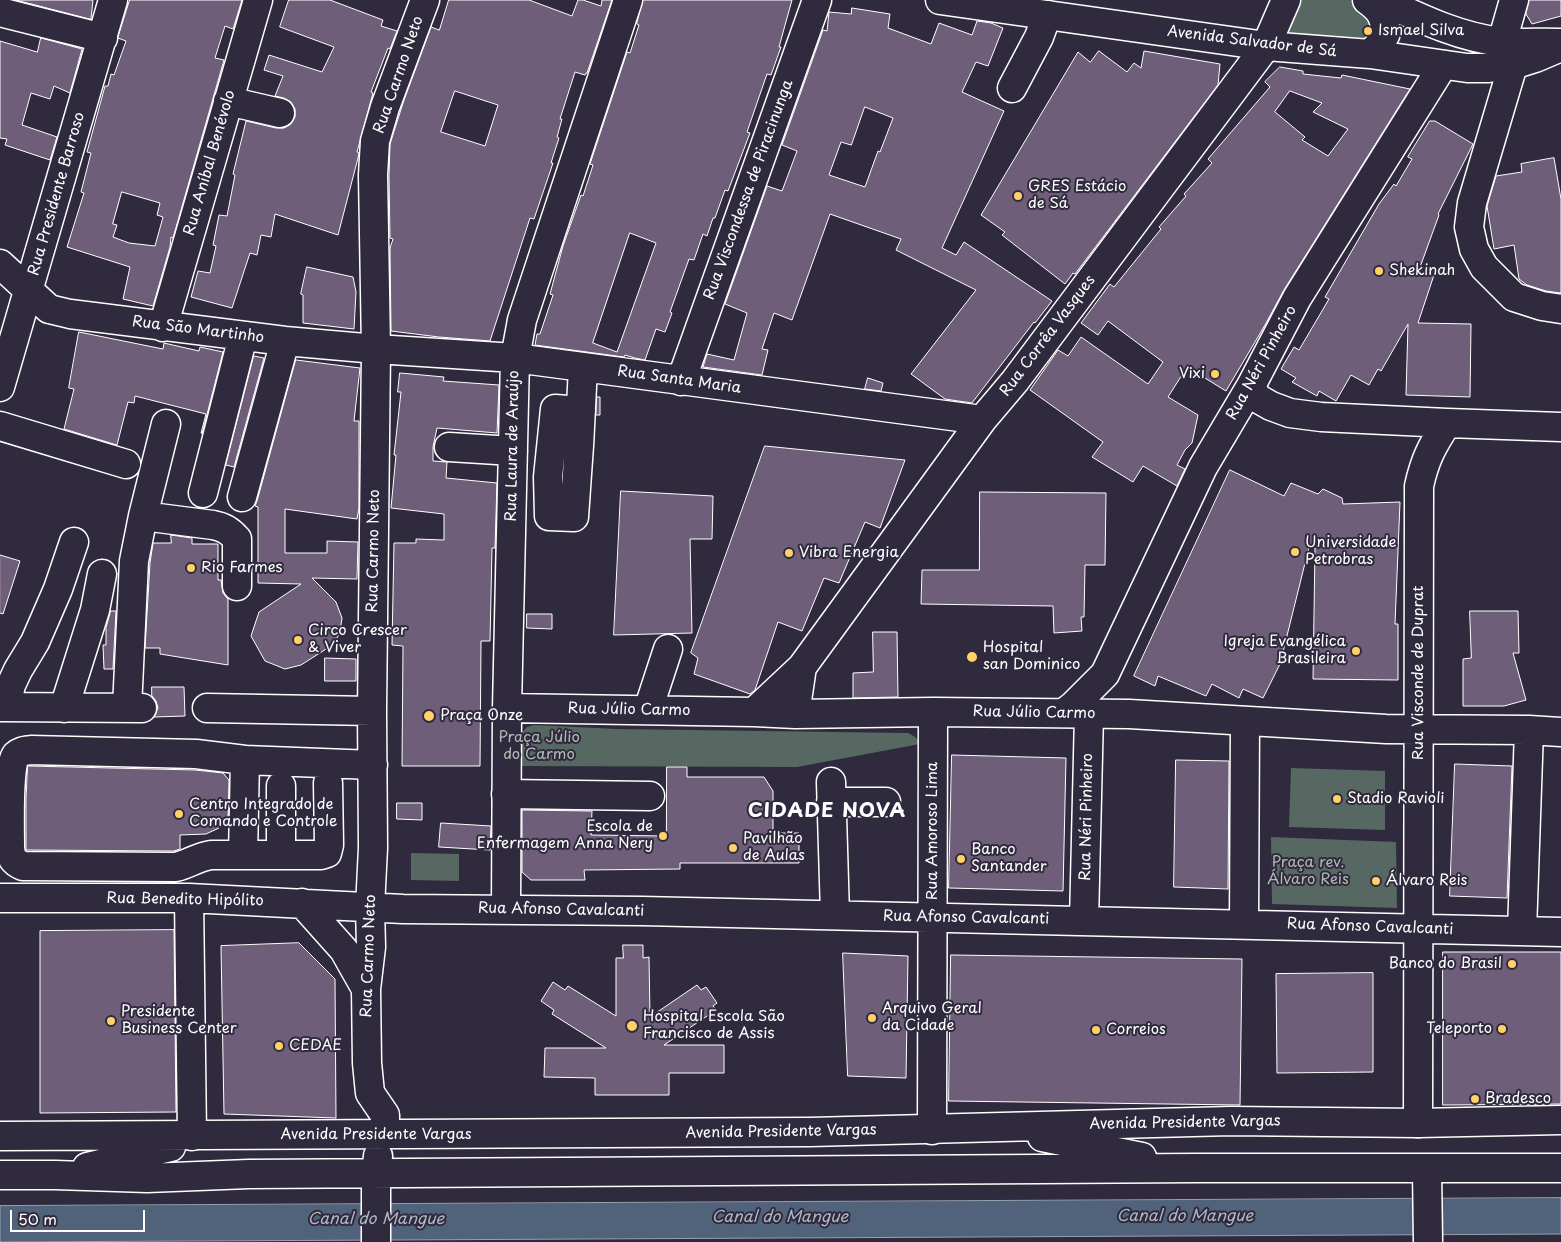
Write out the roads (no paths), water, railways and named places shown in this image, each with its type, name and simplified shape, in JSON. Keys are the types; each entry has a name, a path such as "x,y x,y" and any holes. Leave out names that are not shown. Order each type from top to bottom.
{"street":[{"name":"Rua Presidente Barroso","path":"0,387 9,321 29,290 114,0"},
{"name":"Rua Aníbal Benévolo","path":"163,327 258,0"},
{"name":"Rua Carmo Neto","path":"385,1135 385,1115 370,1093 366,1063 366,989 370,947 373,848 372,711 376,350 373,175 375,141 385,107 425,0"},
{"name":"Rua Laura de Araújo","path":"506,909 507,708 515,358 522,320 628,0"},
{"name":"Rua Viscondessa de Piracinunga","path":"681,381 817,0"},
{"name":"Avenida Salvador de Sá","path":"940,0 1266,46 1370,54 1467,68 1487,68 1508,54 1536,58 1561,47"},
{"name":"Rua Corrêa Vasques","path":"754,712 802,667 982,420 1015,381 1266,46 1286,0"},
{"path":"1367,0 1377,8 1384,19 1386,33 1370,54"},
{"path":"1381,0 1412,7 1447,29 1475,37 1508,54 1561,42"},
{"path":"1514,0 1508,54 1494,135 1472,203 1469,227 1474,249 1484,267 1514,297 1542,306 1561,309"},
{"path":"0,12 103,38"},
{"path":"1012,88 1039,37 1047,15"},
{"name":"Rua Néri Pinheiro","path":"1084,921 1076,713 1074,705 1105,674 1203,467 1251,386 1297,298 1444,65"},
{"path":"228,101 280,113"},
{"name":"Rua São Martinho","path":"0,264 49,309 56,312 163,327 376,350"},
{"path":"203,493 243,336"},
{"path":"242,497 285,341"},
{"name":"Rua Santa Maria","path":"376,350 515,358 982,420"},
{"path":"581,411 555,409 548,477 549,516 574,517 577,478 581,411 583,367"},
{"path":"1251,386 1257,398 1270,406 1290,413 1447,423 1561,427"},
{"name":"Rua Visconde de Duprat","path":"1418,1123 1419,486 1428,454 1447,423"},
{"path":"74,542 58,589 35,642 11,685 3,707 135,708 134,561 166,424"},
{"path":"0,426 126,464"},
{"path":"449,446 513,451"},
{"path":"548,477 577,478"},
{"path":"143,516 221,526 232,533 237,539 237,586"},
{"path":"64,708 95,610 102,574"},
{"path":"640,710 648,666 656,664 665,658"},
{"name":"Rua Corrêa Vasques","path":"796,714 802,667"},
{"path":"1105,674 1108,692 1112,699 1129,714"},
{"path":"207,708 372,711"},
{"name":"Rua Júlio Carmo","path":"507,708 796,714 933,712 1129,714 1419,730 1529,730 1561,732"},
{"name":"Rua Amoroso Lima","path":"932,1130 933,712"},
{"path":"1244,924 1245,721"},
{"path":"1522,931 1529,730"},
{"path":"328,783 330,844 327,852 321,856 211,855 200,857 176,867 23,866 16,864 12,859 10,847 11,772 15,756 20,752 30,750 196,754 244,760 373,765"},
{"path":"243,854 244,760"},
{"path":"281,786 281,855"},
{"path":"835,915 831,792 886,802"},
{"path":"506,794 650,796"},
{"name":"Rua Benedito Hipólito","path":"0,898 189,898 370,907"},
{"path":"189,898 192,1136"},
{"path":"302,903 344,950 366,989"},
{"name":"Rua Afonso Cavalcanti","path":"370,907 835,915 1561,932"},
{"name":"Avenida Presidente Vargas","path":"0,1136 810,1132 1231,1121 1418,1123 1561,1120"},
{"path":"993,1127 1197,1168"},
{"path":"748,1171 810,1132"},
{"path":"376,1242 376,1187 379,1147 385,1135"},
{"path":"55,1175 162,1148 239,1136"},
{"path":"0,1175 147,1178 249,1174 376,1187 748,1171 1197,1168 1427,1180 1561,1168"},
{"path":"1427,1180 1428,1242"}],"water":[{"name":"Canal do Mangue","path":"1561,1198 1561,1234 0,1242 0,1206"}],"place":[{"name":"Ismael Silva","path":"1368,31"},
{"name":"GRES Estácio de Sá","path":"1018,196"},
{"name":"Shekinah","path":"1379,271"},
{"name":"Vixi","path":"1215,374"},
{"name":"Universidade Petrobras","path":"1295,552"},
{"name":"Vibra Energia","path":"789,553"},
{"name":"Rio Farmes","path":"191,568"},
{"name":"Circo Crescer & Viver","path":"298,640"},
{"name":"Igreja Evangélica Brasileira","path":"1356,651"},
{"name":"Hospital san Dominico","path":"972,657"},
{"name":"Praça Onze","path":"429,716"},
{"name":"Stadio Ravioli","path":"1337,799"},
{"name":"Centro Integrado de Comando e Controle","path":"179,814"},
{"name":"Escola de Enfermagem Anna Nery","path":"663,836"},
{"name":"Pavilhão de Aulas","path":"733,848"},
{"name":"Banco Santander","path":"961,859"},
{"name":"Álvaro Reis","path":"1376,881"},
{"name":"Banco do Brasil","path":"1512,964"},
{"name":"Arquivo Geral da Cidade","path":"872,1018"},
{"name":"Presidente Business Center","path":"111,1021"},
{"name":"Hospital Escola São Francisco de Assis","path":"632,1026"},
{"name":"Teleporto","path":"1502,1029"},
{"name":"Correios","path":"1096,1030"},
{"name":"CEDAE","path":"279,1046"},
{"name":"Bradesco","path":"1475,1099"}],"district":[{"name":"CIDADE NOVA","path":"827,811"}],"park label":[{"name":"Praça Júlio do Carmo","path":"539,746"},
{"name":"Praça rev. Álvaro Reis","path":"1308,872"}]}
